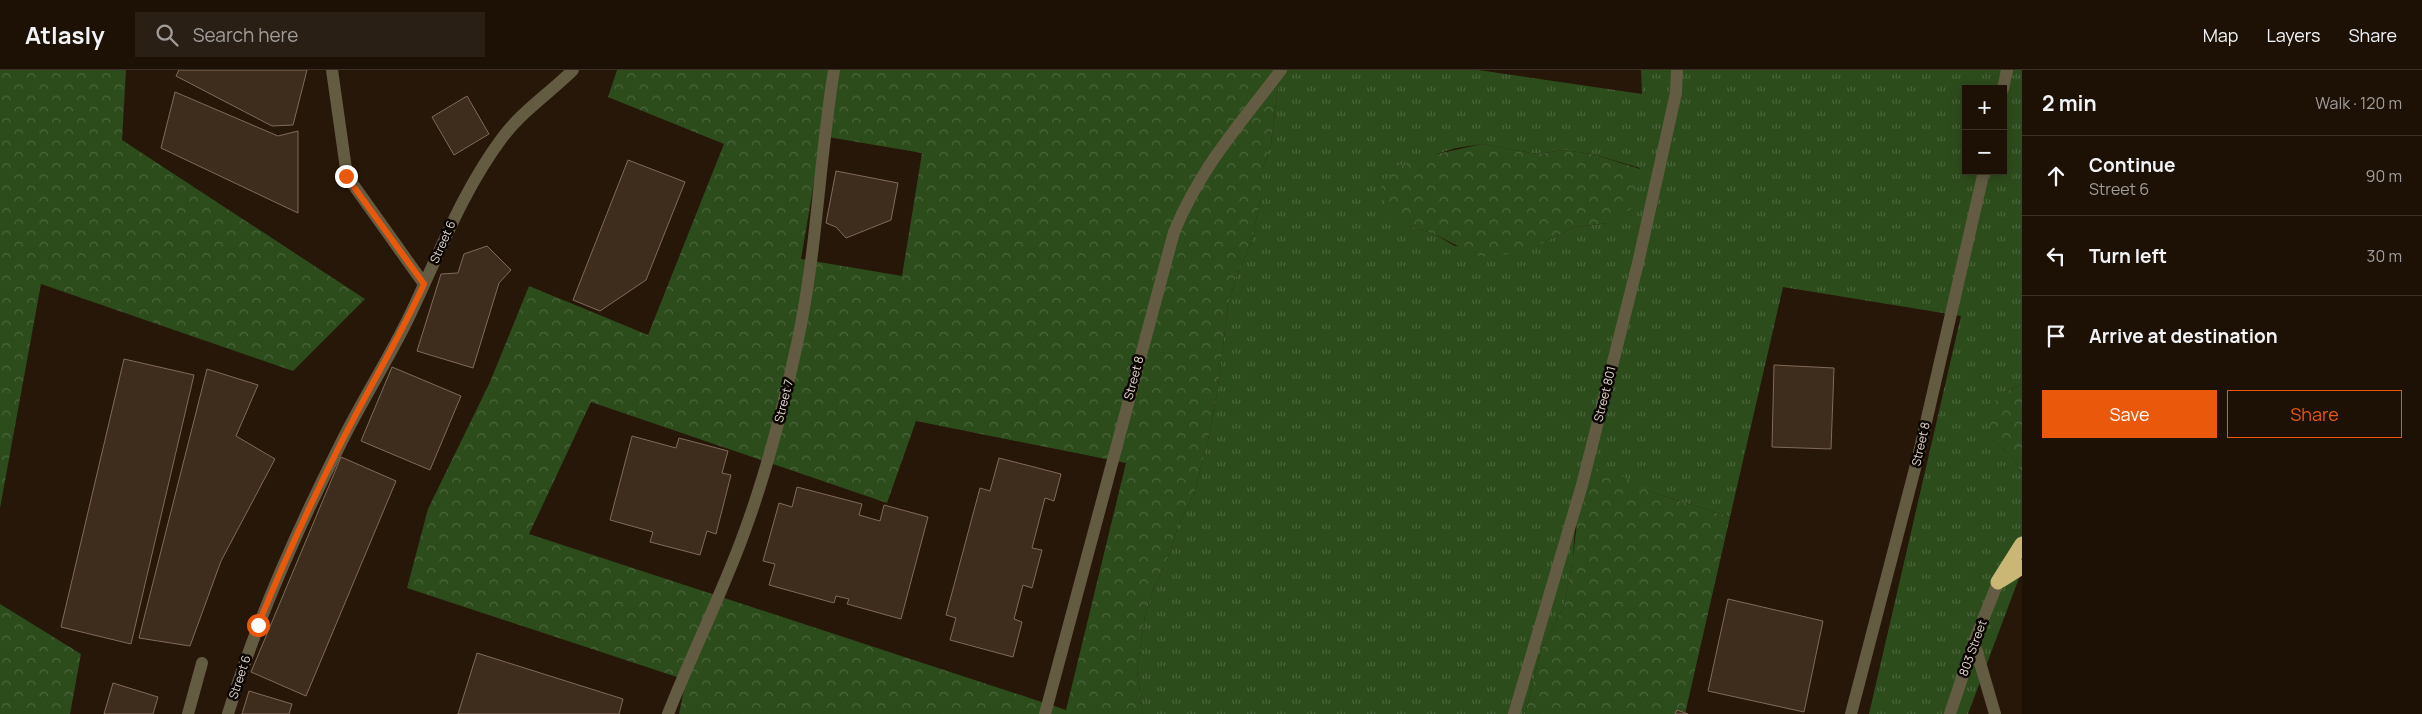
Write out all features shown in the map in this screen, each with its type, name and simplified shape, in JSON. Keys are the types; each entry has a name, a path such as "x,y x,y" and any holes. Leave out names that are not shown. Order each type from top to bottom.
{"highway":[{"path":"1998,582 2022,544"},
{"path":"1998,582 2022,567"}],"street":[{"path":"332,70 346,176 424,284"},
{"name":"Street 6","path":"228,714 258,625 297,534 340,445 408,319 469,188 502,138 521,115 573,70"},
{"name":"Street 7","path":"668,714 743,534 764,475 782,410 798,342 811,267 826,116 834,70"},
{"name":"Street 8","path":"1045,714 1174,232 1188,199 1207,165 1236,125 1281,70"},
{"name":"Street 801","path":"1514,714 1582,485 1642,244 1676,93 1677,70"},
{"path":"2004,85 2007,70"},
{"name":"Street 8","path":"1851,714 1918,458 1983,175"},
{"name":"803 Street","path":"1950,714 1974,642 1998,582"},
{"path":"1974,642 1995,714"},
{"path":"188,714 202,663"}],"green space":[{"path":"0,70 126,70 122,140 365,299 293,371 41,284 0,508"},
{"path":"617,70 1280,70 1271,145 1262,170 1262,195 1250,246 1236,277 1228,305 1218,387 1208,440 1194,494 1178,526 1170,553 1153,590 1145,615 1137,670 1143,714 679,714 686,680 407,588 428,509 490,382 529,286 648,335 724,144 608,97","holes":["822,136 922,153 902,276 801,259","591,402 887,503 916,421 1126,463 1066,710 529,534"]},
{"path":"1280,70 1478,70 1642,94 1641,70 2022,70 2022,384 2003,393 1993,440 2013,458 2022,473 2022,570 1968,714 1869,714 1961,316 1783,287 1730,517 1651,492 1628,481 1575,527 1573,558 1564,606 1541,650 1525,714 1143,714 1137,670 1145,615 1153,590 1170,553 1178,526 1194,494 1208,440 1218,387 1228,305 1236,277 1250,246 1262,195 1262,170 1271,145","holes":["1482,144 1537,154 1564,150 1592,154 1640,168 1608,223 1575,227 1543,243 1455,246 1434,234 1409,226 1398,166 1456,148"]},
{"path":"1482,144 1537,154 1564,150 1592,154 1640,169 1631,209 1608,223 1575,227 1543,243 1509,254 1480,257 1434,234 1409,226 1388,212 1379,189 1398,166 1428,156"},
{"path":"2022,384 2022,473 2013,458 1993,440 1988,409 2003,393"},
{"path":"1603,465 1651,492 1730,517 1685,714 1525,714 1541,650 1564,606 1573,558 1582,478"},
{"path":"0,604 81,654 70,714 0,714"}],"building":[{"path":"179,70 307,70 293,125 272,126 176,76"},
{"path":"175,92 278,136 298,131 298,213 161,148"},
{"path":"467,96 489,134 454,155 432,117"},
{"path":"628,160 685,182 646,280 600,311 573,300"},
{"path":"836,171 898,183 891,220 846,238 836,227 826,223"},
{"path":"487,246 511,270 499,283 473,368 417,351 441,274 458,273 464,254"},
{"path":"124,359 194,375 131,644 61,627"},
{"path":"1774,365 1834,368 1831,449 1772,447"},
{"path":"392,367 461,396 430,470 361,441"},
{"path":"207,369 258,385 236,436 275,459 221,561 190,646 139,638"},
{"path":"632,436 676,448 679,438 728,451 722,473 731,475 716,534 707,531 700,555 650,542 653,532 610,520"},
{"path":"341,457 396,481 306,696 251,672"},
{"path":"999,458 1061,474 1054,501 1045,498 1032,548 1042,550 1032,588 1023,585 1014,619 1022,622 1013,657 950,640 956,618 946,615 980,488 990,491"},
{"path":"797,487 862,504 859,515 880,521 884,505 928,517 901,619 847,604 849,599 836,596 834,603 769,585 775,564 763,561 779,503 792,507"},
{"path":"1728,599 1823,621 1804,712 1708,691"},
{"path":"477,653 623,699 619,714 458,714"},
{"path":"113,683 158,697 153,714 104,714"},
{"path":"249,691 292,704 289,714 242,714"},
{"path":"1677,710 1688,714 1675,714"}],"route":[{"path":"258,625 297,534 340,445 408,319 424,284 346,176"}]}
